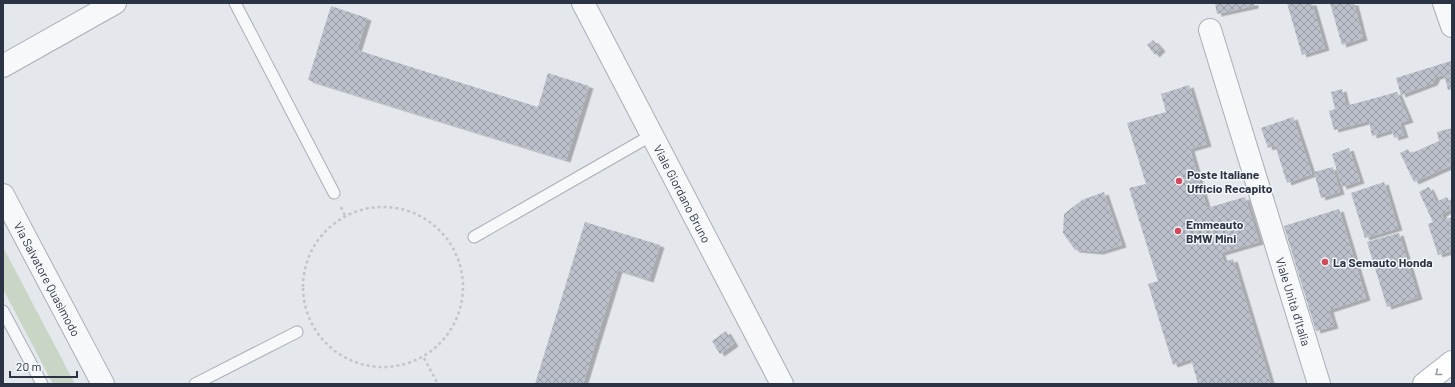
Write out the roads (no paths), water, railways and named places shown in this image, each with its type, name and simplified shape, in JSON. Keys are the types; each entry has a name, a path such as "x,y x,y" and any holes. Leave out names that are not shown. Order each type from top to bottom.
{"main road":[{"path":"1424,384 1452,362"}],"street":[{"path":"3,66 115,3"},
{"name":"Viale Giordano Bruno","path":"583,3 782,384"},
{"path":"1444,3 1452,26"},
{"name":"Viale Unità d'Italia","path":"1210,30 1319,384"},
{"name":"Via Salvatore Quasìmodo","path":"3,195 103,384"}],"lane":[{"path":"235,3 334,193"},
{"path":"474,237 652,135"},
{"path":"3,311 42,384"},
{"path":"195,384 297,332"}],"place":[{"name":"Poste Italiane Ufficio Recapito","path":"1179,181"},
{"name":"Emmeauto BMW Mini","path":"1178,231"},
{"name":"La Semauto Honda","path":"1325,262"}]}
